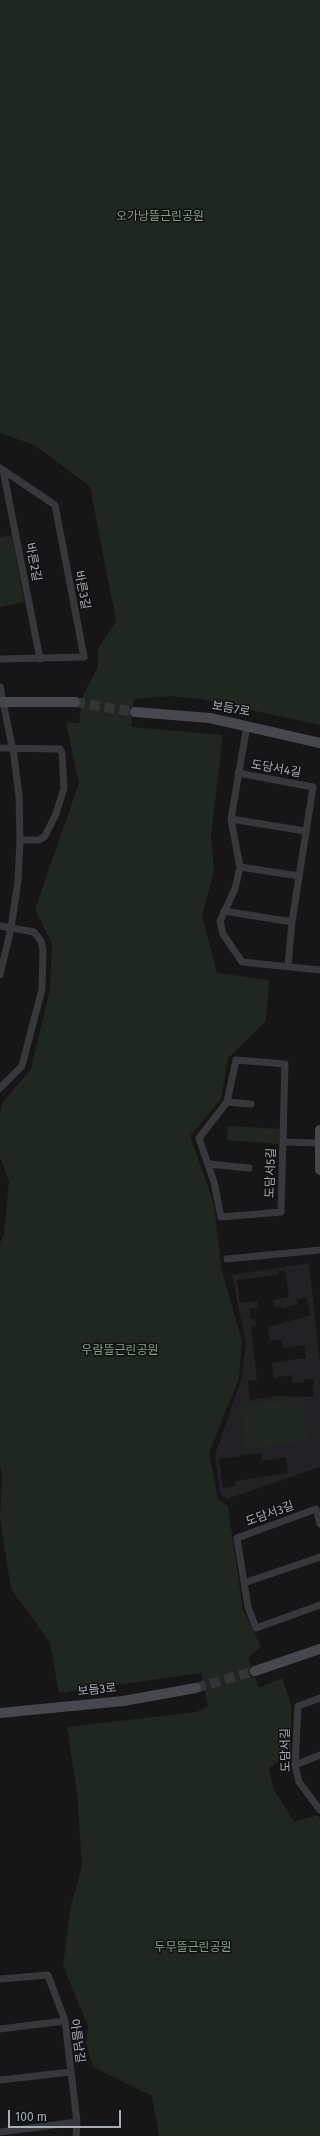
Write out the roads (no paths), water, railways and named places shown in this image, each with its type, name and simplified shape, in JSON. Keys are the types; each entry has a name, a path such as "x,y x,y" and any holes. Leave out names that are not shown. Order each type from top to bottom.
{"street":[{"name":"바른3길","path":"0,659 84,657 55,505 2,469"},
{"name":"바른2길","path":"2,469 40,659"},
{"path":"0,687 12,747 19,796 20,840 18,881 11,928 0,976"},
{"path":"2,702 75,702"},
{"name":"보듬7로","path":"135,712 210,718 320,742"},
{"name":"도담서4길","path":"247,725 231,819 240,867 235,889 220,921 223,934 242,962 320,970"},
{"path":"0,748 60,749 62,754 65,774 63,795 45,836 39,840 20,840"},
{"name":"도담서4길","path":"238,773 313,787 292,922 288,966"},
{"path":"231,819 305,831"},
{"path":"240,867 299,876"},
{"path":"224,911 292,922"},
{"path":"0,926 34,932 41,941 43,950 42,989 22,1066 0,1088"},
{"name":"도담서5길","path":"236,1060 285,1064 283,1142 281,1212 221,1216 208,1164 199,1138 226,1102 236,1060"},
{"path":"226,1102 250,1104"},
{"path":"320,1130 320,1170"},
{"name":"도담서5길","path":"283,1142 320,1143"},
{"name":"도담서5길","path":"208,1164 249,1168"},
{"path":"227,1259 320,1250"},
{"name":"도담서3길","path":"320,1524 316,1509 237,1538 248,1607 256,1628 320,1605"},
{"path":"244,1583 320,1556"},
{"path":"254,1671 320,1649"},
{"name":"보듬3로","path":"0,1713 123,1701 196,1688"},
{"name":"도담서길","path":"320,1698 298,1706 295,1765 299,1782 320,1810"},
{"path":"295,1765 320,1756"},
{"name":"아름남길","path":"0,1979 48,1975 65,2021 77,2122 76,2136"},
{"path":"0,2029 65,2021"},
{"path":"0,2080 71,2072"},
{"path":"0,2132 77,2122"}],"tunnel":[{"path":"75,702 135,712"},
{"path":"196,1688 255,1671"}],"park label":[{"name":"오가낭뜰근린공원","path":"160,217"},
{"name":"우람뜰근린공원","path":"120,1351"},
{"name":"두무뜰근린공원","path":"193,1948"}]}
